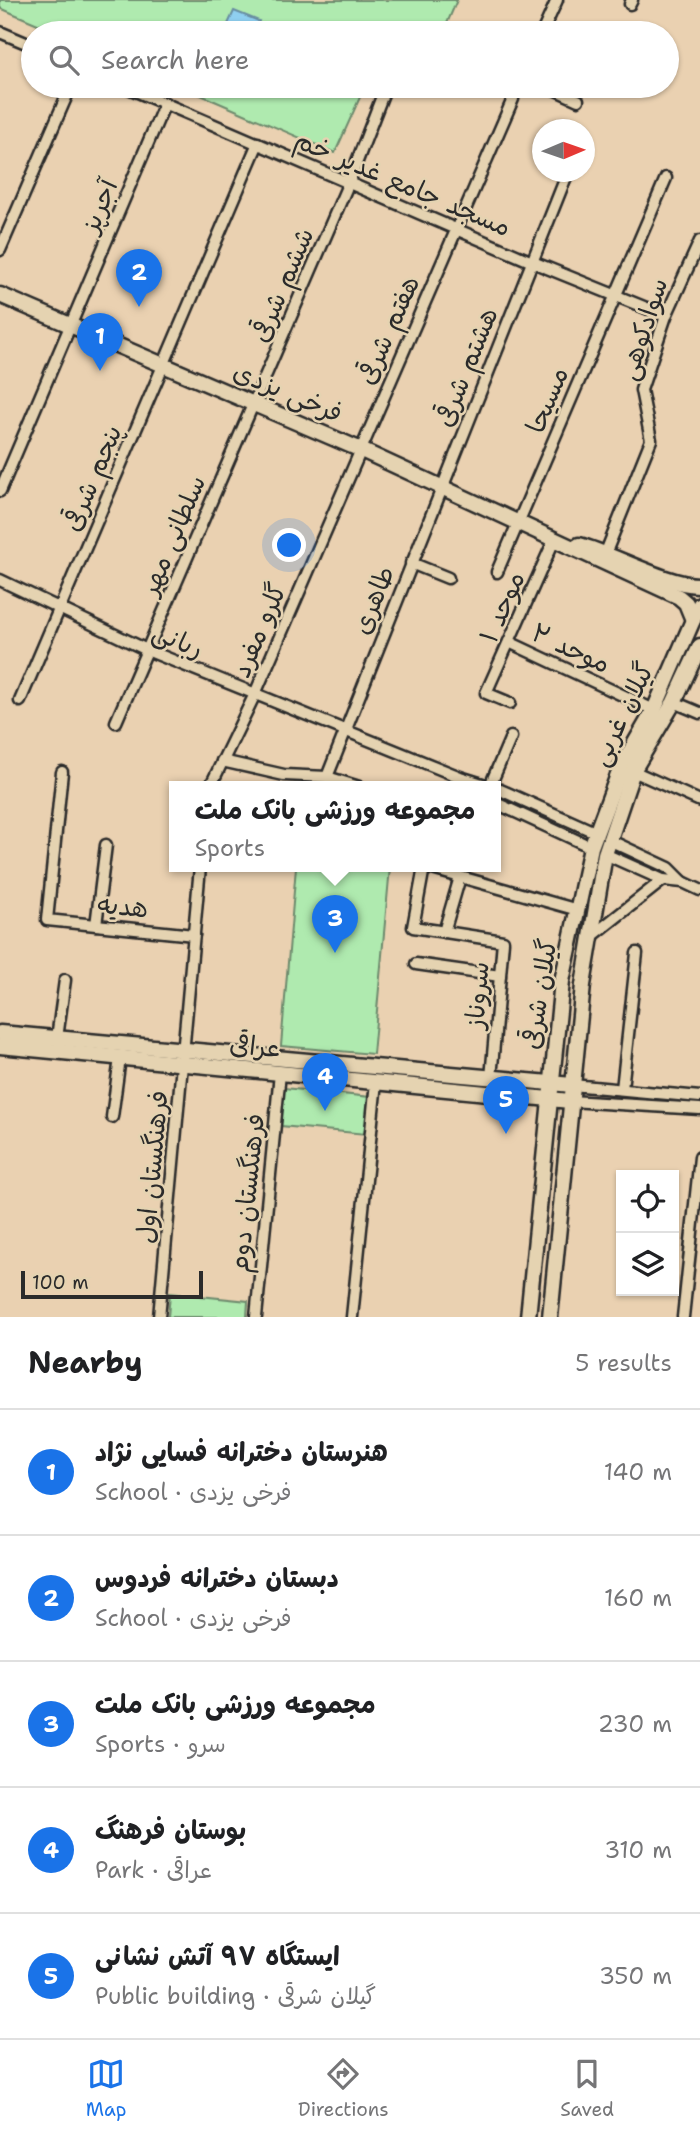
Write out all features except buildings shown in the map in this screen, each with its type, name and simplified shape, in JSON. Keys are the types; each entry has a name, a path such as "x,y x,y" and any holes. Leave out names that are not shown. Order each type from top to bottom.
{"main road":[{"name":"فرخی یزدی","path":"0,295 359,449 519,521 604,565 679,597 697,612"},
{"name":"فرخی یزدی","path":"555,538 606,552 683,584 700,585"},
{"name":"گیلان غربی","path":"601,844 621,767 654,710 697,612"},
{"name":"گیلان غربی","path":"601,844 633,771 674,702 700,646"},
{"name":"گیلان شرقی","path":"528,1317 562,981 579,910 601,844"},
{"name":"گیلان شرقی","path":"550,1317 570,1101 601,844"},
{"name":"عراقی","path":"0,1033 57,1038 280,1073 376,1082 549,1091"},
{"name":"عراقی","path":"0,1046 120,1058 183,1057 491,1078 549,1091"},
{"path":"549,1091 572,1085"},
{"path":"549,1091 570,1101"},
{"path":"546,1124 568,1126"},
{"path":"534,1247 556,1249"}],"street":[{"path":"547,21 556,0"},
{"path":"0,32 21,41"},
{"path":"0,250 66,98"},
{"name":"مسجد جامع غدیر خم","path":"153,98 530,261 666,316"},
{"name":"ششم شرقی","path":"253,404 349,182 381,98"},
{"path":"574,98 578,100"},
{"name":"هفتم شرقی","path":"359,449 513,99"},
{"name":"آجرپز","path":"0,491 165,103"},
{"name":"پنجم شرقی","path":"20,701 258,144"},
{"name":"مسیحا","path":"497,572 666,178"},
{"name":"هشتم شرقی","path":"441,487 564,182"},
{"name":"سوادکوهی","path":"606,552 650,440 641,390 666,316 700,240"},
{"name":"سلطانی مهر","path":"116,722 253,404"},
{"name":"گلرو مفرد","path":"213,781 255,694 359,449"},
{"name":"طاهری","path":"327,777 441,487"},
{"name":"موحد ۱","path":"510,703 486,692 555,538"},
{"path":"411,563 448,578"},
{"name":"ربانی","path":"0,580 147,650 344,729 456,781"},
{"name":"موحد ۲","path":"509,642 654,710"},
{"path":"674,702 700,713"},
{"path":"495,781 511,737"},
{"path":"222,761 284,775 327,777 340,781"},
{"path":"633,771 700,801"},
{"name":"هدیه","path":"62,772 47,920 194,935"},
{"path":"284,775 284,781"},
{"path":"501,791 663,880 682,882 700,890"},
{"path":"501,805 669,868 682,882"},
{"path":"96,925 106,845"},
{"path":"183,1057 200,872"},
{"name":"سروناز","path":"423,872 413,927 503,941 491,1078"},
{"name":"سروناز","path":"446,872 579,910"},
{"path":"444,932 460,877"},
{"path":"591,937 663,880"},
{"path":"622,1090 637,953"},
{"path":"416,964 500,976"},
{"path":"57,1038 65,980"},
{"name":"فرهنگستان اول","path":"159,1317 183,1057"},
{"path":"112,1116 120,1058"},
{"name":"فرهنگستان دوم","path":"256,1317 280,1073"},
{"path":"352,1317 376,1082"},
{"path":"572,1085 700,1097"},
{"path":"570,1101 700,1109"},
{"path":"683,1317 700,1157"}],"green space":[{"path":"0,0 457,0 448,21 31,21 0,8"},
{"path":"208,98 360,98 335,153"},
{"path":"296,872 390,872 373,1054 281,1046"},
{"path":"284,1088 370,1097 366,1134 281,1126"},
{"path":"170,1293 248,1301 247,1317 168,1317"}],"water":[{"path":"234,11 259,21 229,21"}],"place":[{"name":"دبستان دخترانه فردوس","path":"139,307"},
{"name":"هنرستان دخترانه فسایی نژاد","path":"100,371"},
{"name":"مجموعه ورزشی بانک ملت","path":"335,953"},
{"name":"بوستان فرهنگ","path":"325,1111"},
{"name":"ایستگاه ۹۷ آتش نشانی","path":"506,1134"}]}
